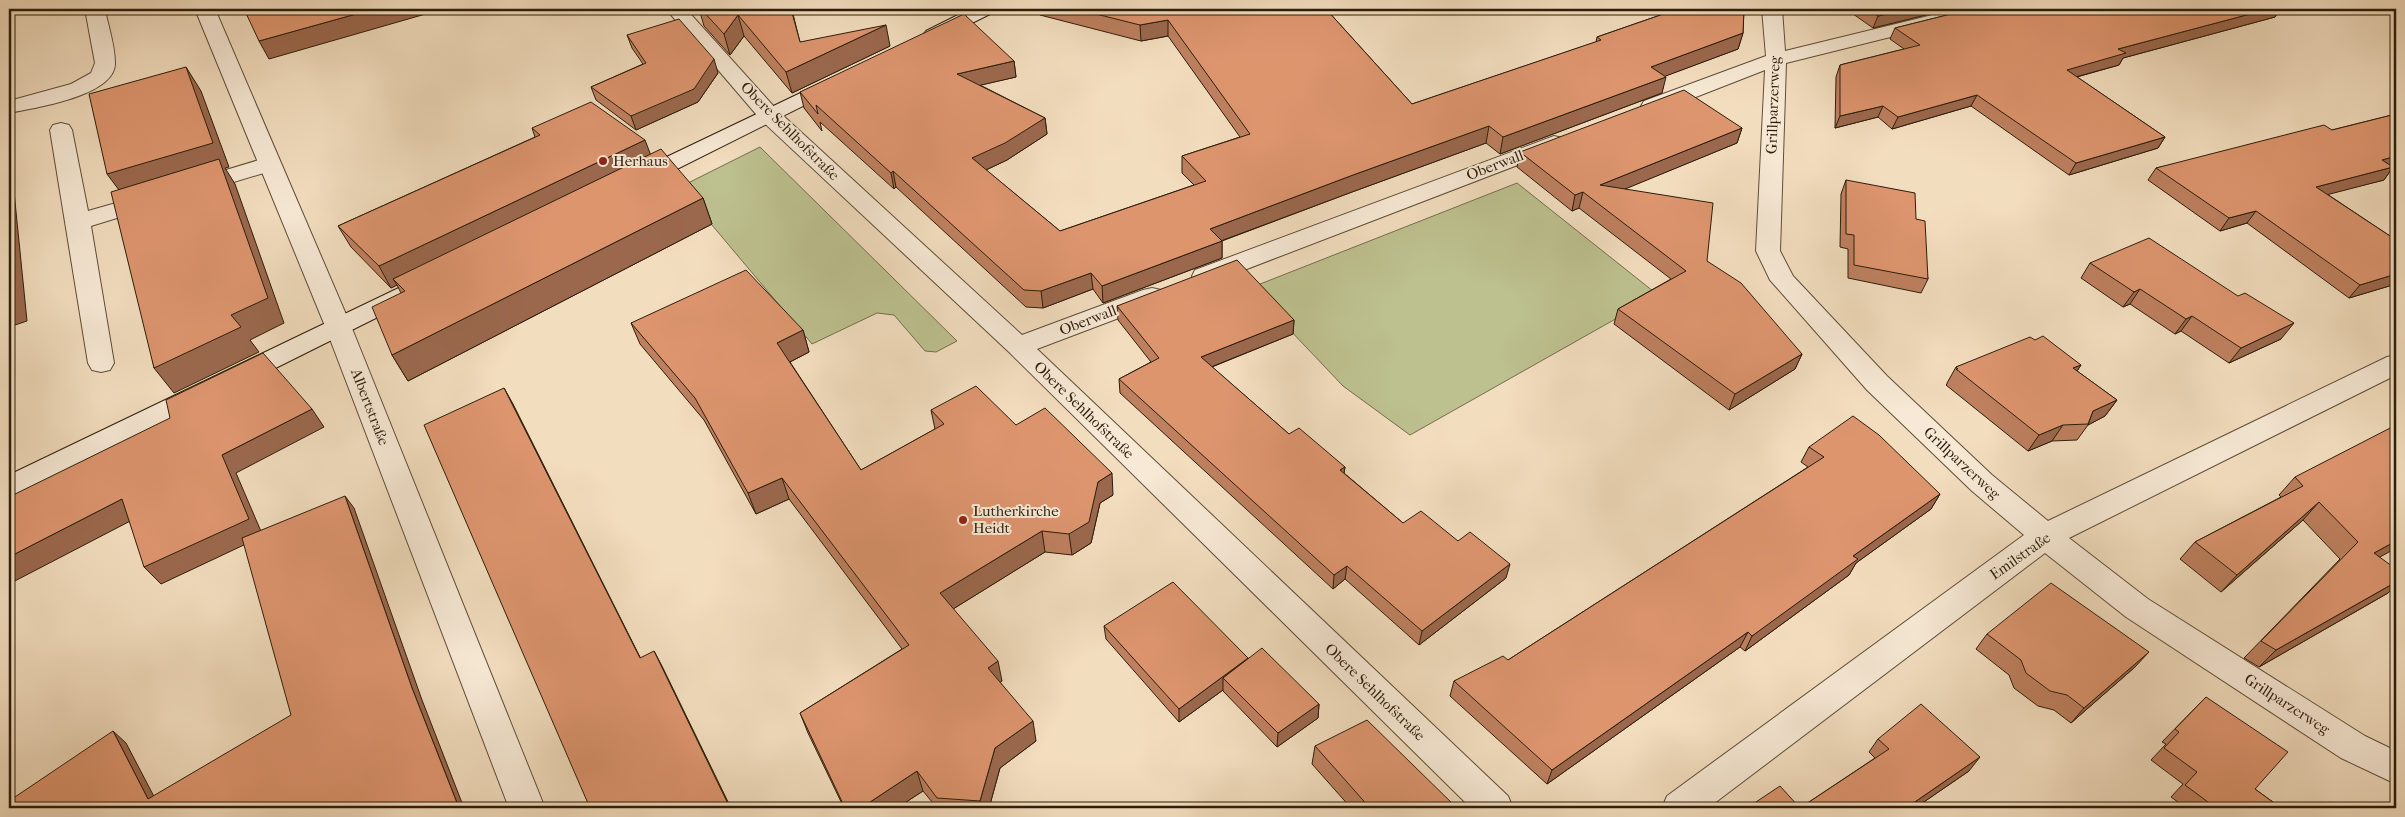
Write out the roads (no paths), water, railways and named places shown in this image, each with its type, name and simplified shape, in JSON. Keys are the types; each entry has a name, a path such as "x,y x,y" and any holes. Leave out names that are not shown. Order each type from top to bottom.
{"street":[{"path":"9,107 67,91 96,80 104,70 105,63 95,9"},
{"name":"Albertstraße","path":"204,9 338,326 527,808"},
{"name":"Obere Sehlhofstraße","path":"676,9 769,115 1018,346 1495,808"},
{"path":"916,43 985,9"},
{"name":"Grillparzerweg","path":"1772,9 1776,59 1768,251 1782,280 1877,384 1982,483 2045,536 2136,608 2353,747 2396,768"},
{"path":"1628,115 1776,59 1980,9"},
{"path":"620,188 856,72"},
{"path":"62,130 100,363"},
{"name":"Oberwall","path":"1018,346 1572,136"},
{"path":"78,222 269,164"},
{"path":"9,488 426,283"},
{"name":"Emilstraße","path":"1680,808 2045,536 2396,364"}],"place":[{"name":"Herhaus","path":"603,161"},
{"name":"Lutherkirche Heidt","path":"963,520"}]}
